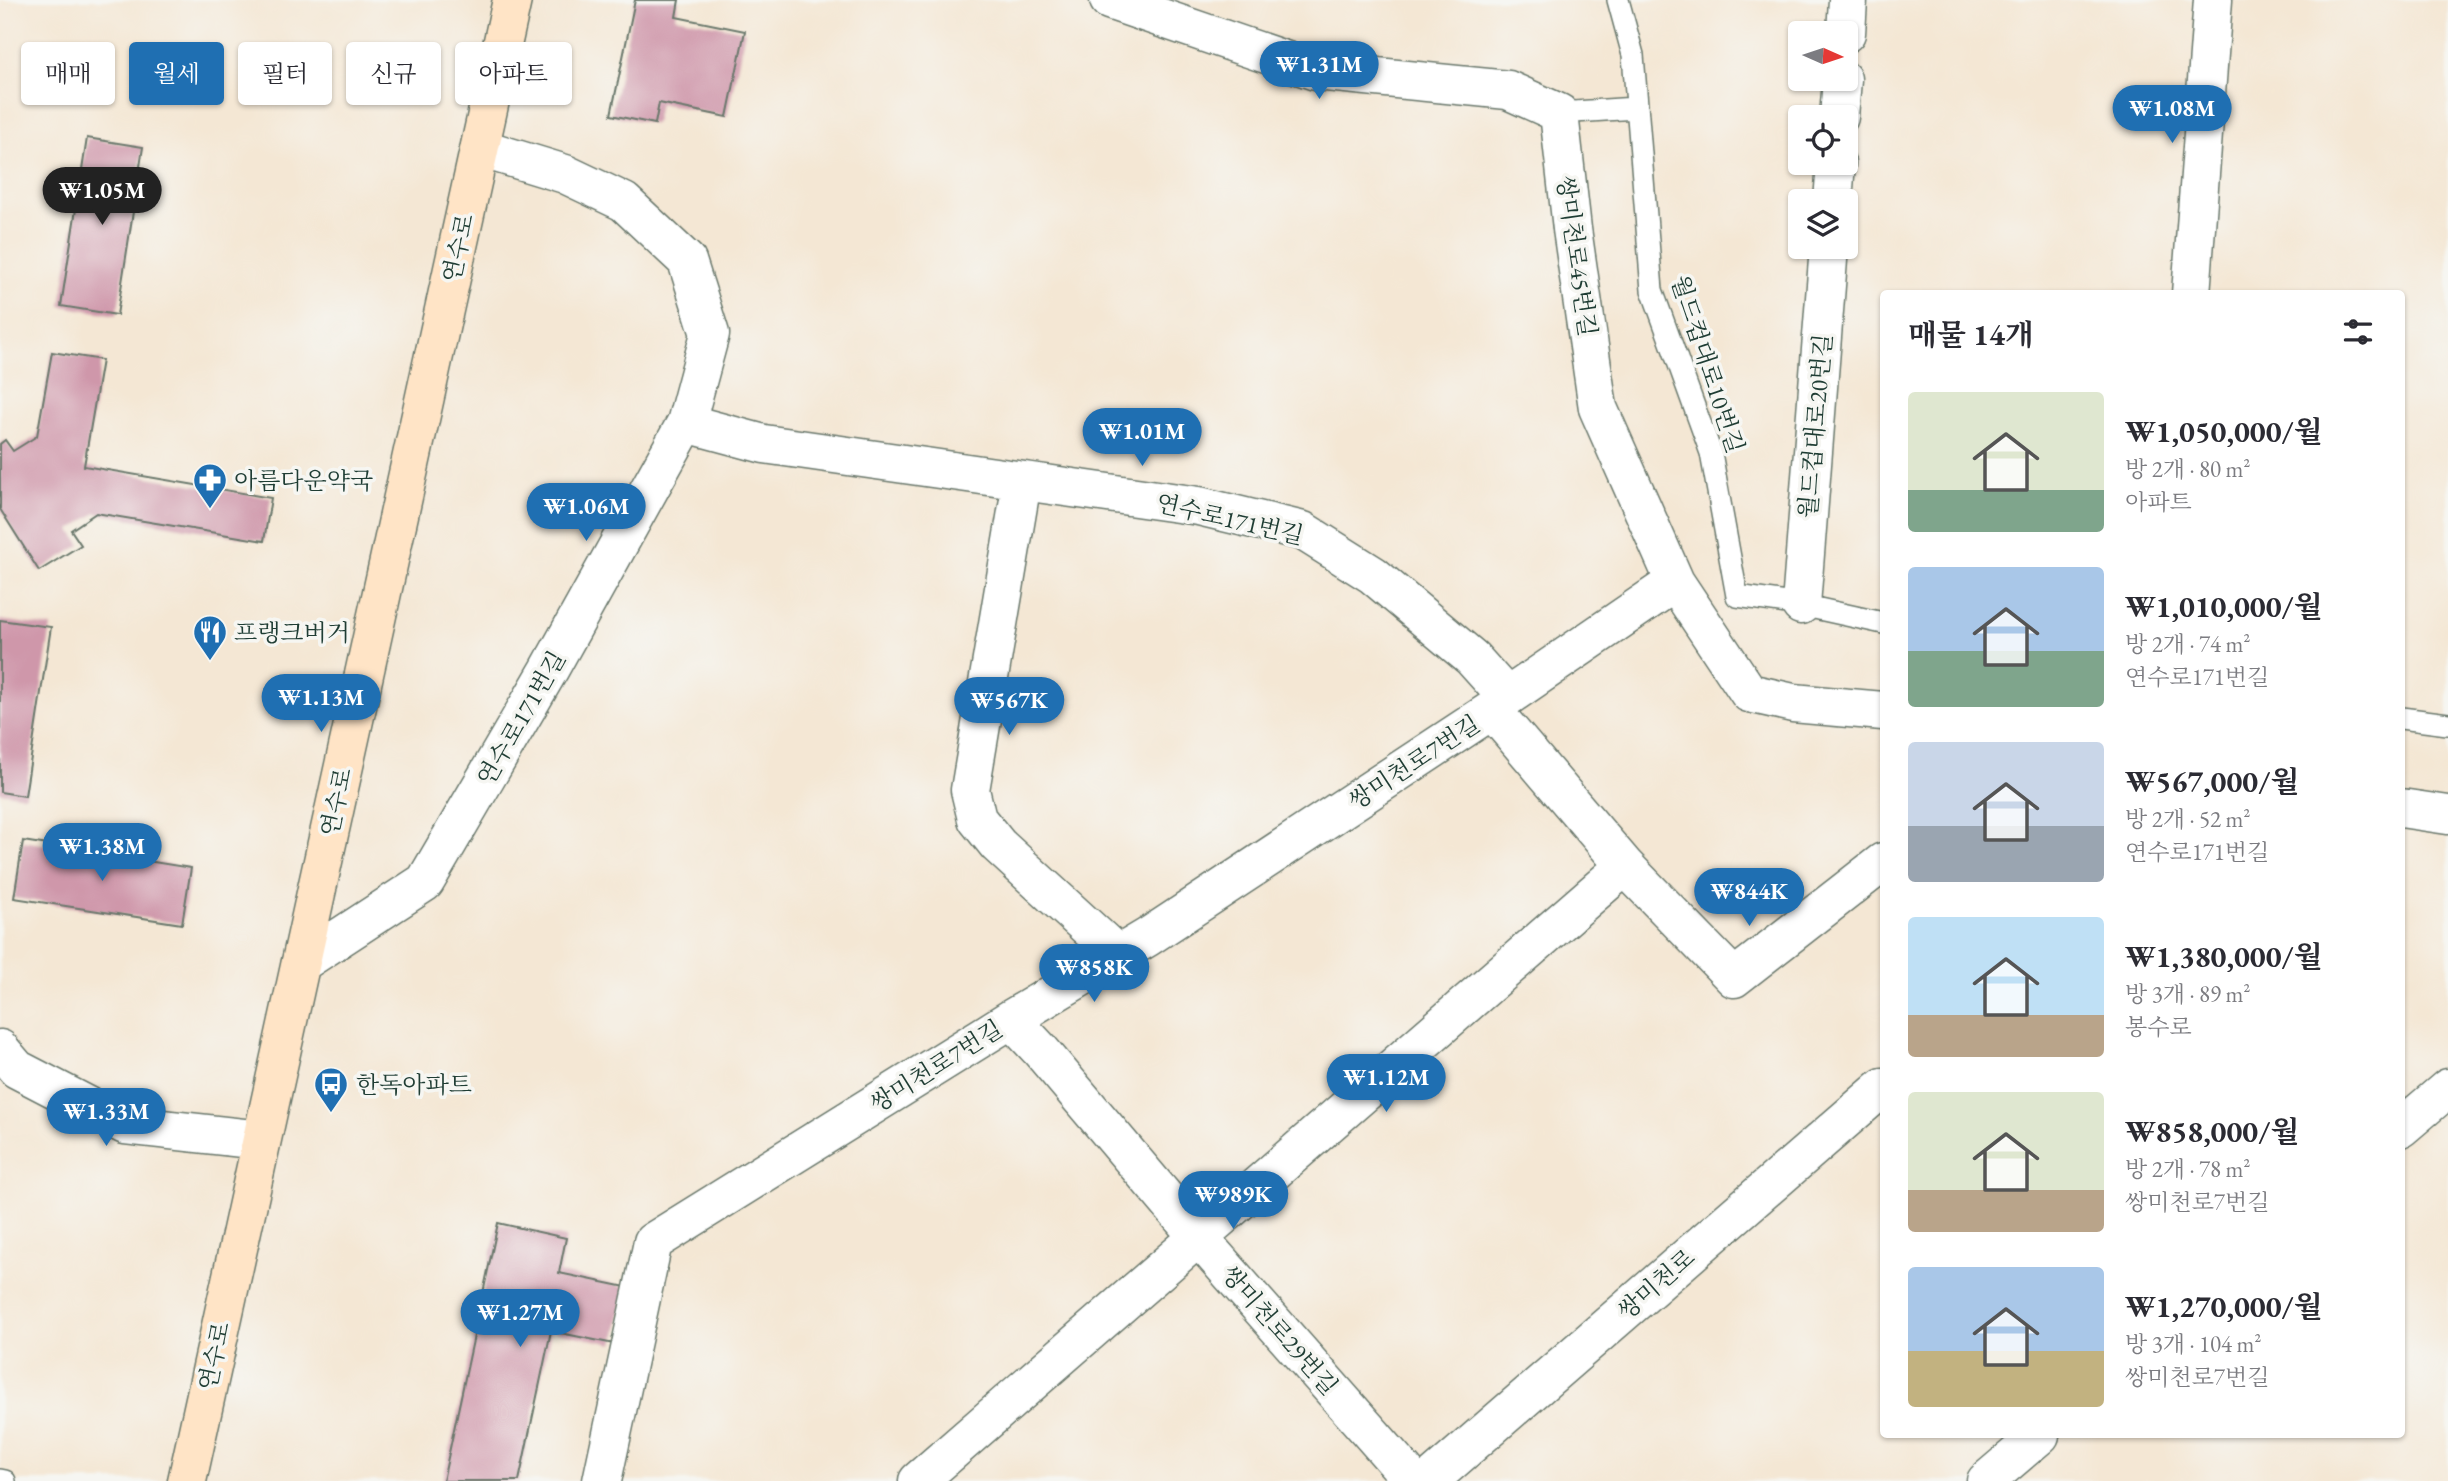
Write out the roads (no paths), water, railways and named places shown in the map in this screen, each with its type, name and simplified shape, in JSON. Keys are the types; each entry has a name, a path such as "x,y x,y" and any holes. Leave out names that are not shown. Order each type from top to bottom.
{"main road":[{"name":"연수로","path":"187,1481 512,0"}],"street":[{"path":"1109,0 1316,71 1508,90 1559,113"},
{"path":"1847,21 1849,0"},
{"path":"2191,290 2213,0"},
{"name":"쌍미천로45번길","path":"1559,113 1572,229 1598,408 1675,582 1749,693 1793,703 1880,711"},
{"name":"연수로171번길","path":"301,963 425,882 549,670 686,423 710,334 687,261 624,202 565,173 480,148"},
{"name":"월드컵대로20번길","path":"1801,605 1828,259"},
{"name":"연수로171번길","path":"686,423 764,444 1199,506 1303,531 1373,575 1472,658 1499,704"},
{"path":"1022,482 970,790 977,819 998,845 1118,955"},
{"name":"쌍미천로7번길","path":"602,1481 653,1242 1118,955 1499,704 1675,582"},
{"name":"쌍미천로7번길","path":"1499,704 1625,866 1734,978 1880,864"},
{"path":"2405,809 2448,815"},
{"path":"918,1481 1625,866"},
{"name":"쌍미천로29번길","path":"1011,1019 1413,1481"},
{"path":"0,1049 17,1069 125,1125 261,1140"},
{"path":"2405,1125 2448,1088"},
{"name":"쌍미천로","path":"1429,1481 1880,1090"},
{"path":"1986,1481 2036,1438"}],"lane":[{"name":"월드컵대로10번길","path":"1618,0 1633,55 1653,290 1711,453 1737,596 1801,605 1880,621"},
{"path":"1559,113 1636,108"},
{"path":"2405,719 2448,724"}],"place":[{"name":"아름다운약국","path":"210,510"},
{"name":"프랭크버거","path":"210,662"},
{"name":"한독아파트","path":"331,1114"}]}
